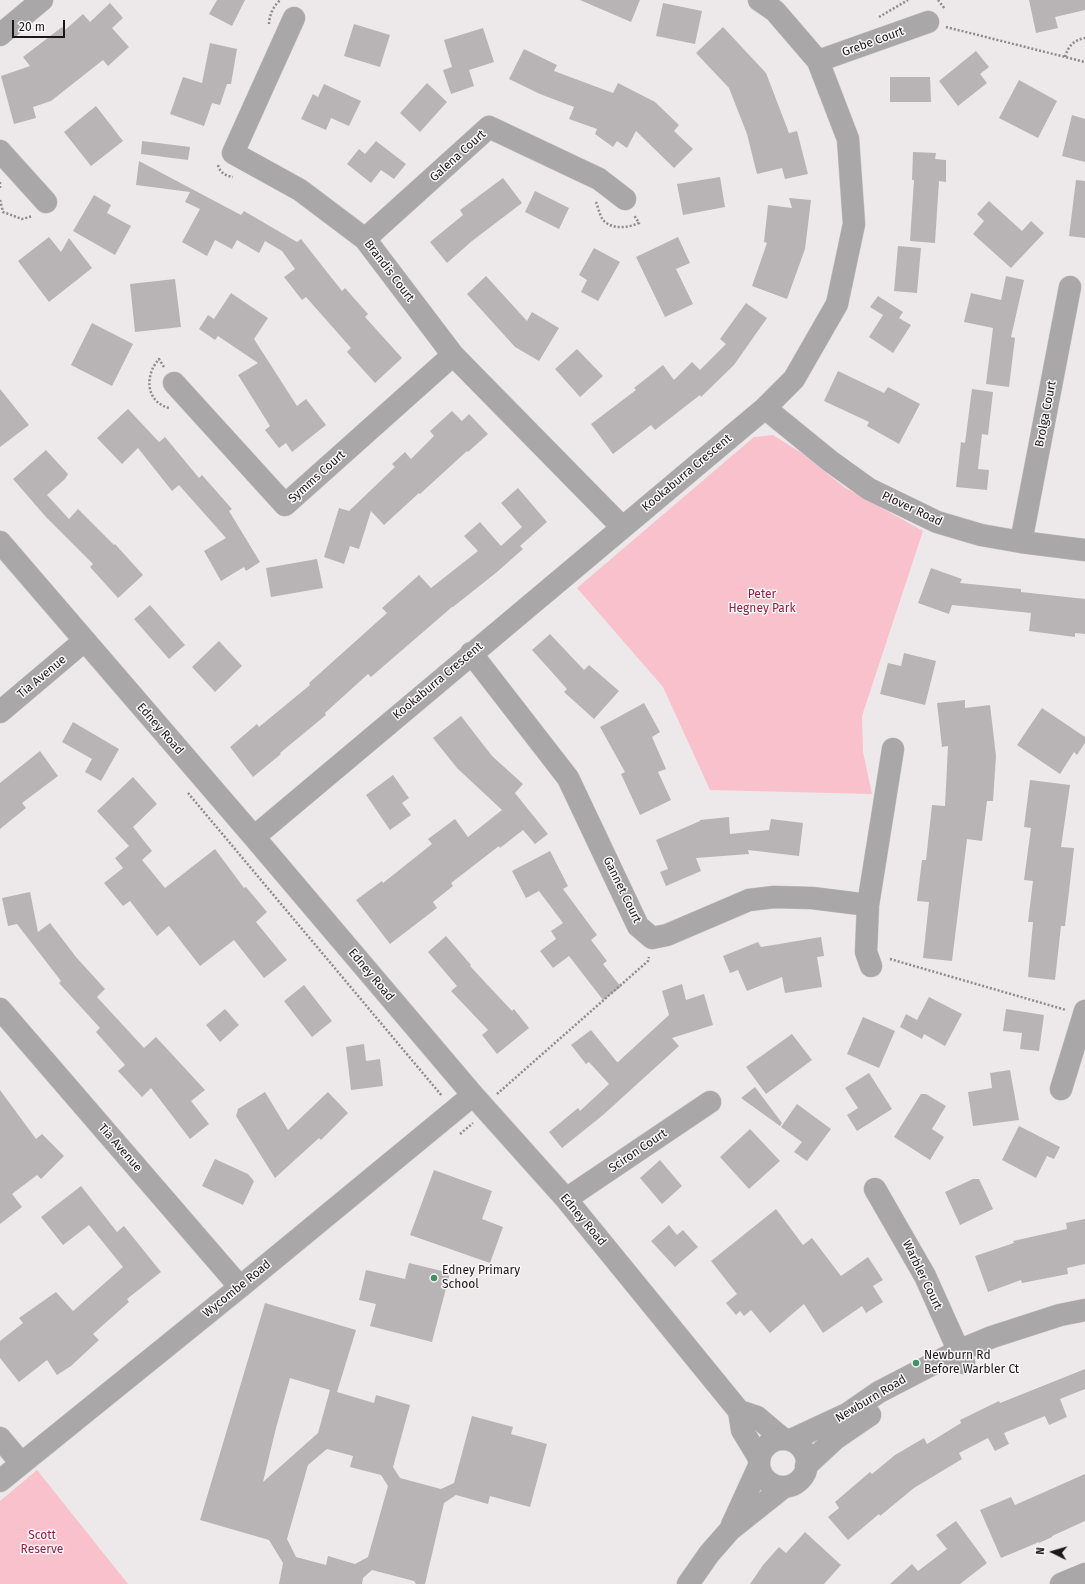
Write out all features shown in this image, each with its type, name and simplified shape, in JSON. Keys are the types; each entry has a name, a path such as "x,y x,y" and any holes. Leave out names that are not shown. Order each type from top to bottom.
{"street":[{"path":"0,35 42,0"},
{"name":"Kookaburra Crescent","path":"254,837 471,653 765,408 794,379 837,304 854,224 848,139 818,61 775,11 758,0"},
{"name":"Brandis Court","path":"294,18 233,153 300,190 364,239 453,356 622,527"},
{"name":"Grebe Court","path":"818,61 928,22"},
{"name":"Galena Court","path":"364,239 489,127 599,179 625,199"},
{"path":"0,151 46,202"},
{"name":"Brolga Court","path":"1021,542 1070,287"},
{"name":"Symms Court","path":"174,383 285,505 453,356"},
{"name":"Plover Road","path":"765,408 830,461 869,489 937,522 981,535 1021,542 1085,550"},
{"name":"Edney Road","path":"0,542 478,1100 566,1199 739,1411 742,1430 759,1462"},
{"name":"Tia Avenue","path":"0,712 84,641"},
{"name":"Gannet Court","path":"471,653 568,778 638,926 652,938"},
{"path":"869,959 868,905 893,749"},
{"path":"652,938 666,935 748,900 774,897 812,898 868,905"},
{"name":"Tia Avenue","path":"0,1009 240,1287"},
{"path":"1061,1089 1084,1013"},
{"name":"Wycombe Road","path":"0,1481 240,1287 454,1110 478,1100"},
{"name":"Sciron Court","path":"566,1199 710,1102"},
{"name":"Warbler Court","path":"875,1189 925,1276 961,1357"},
{"name":"Newburn Road","path":"806,1466 835,1439 871,1414 930,1380 961,1357 999,1335 1060,1315 1085,1310"},
{"name":"Newburn Road","path":"787,1439 847,1414 879,1392 927,1366 996,1350 1085,1324"},
{"path":"688,1584 709,1554 730,1530 784,1487 794,1484 800,1480 804,1474 806,1459 804,1451 798,1444 787,1439 757,1417 739,1411"},
{"path":"0,1438 21,1463"},
{"path":"730,1530 759,1462 762,1450 775,1440 787,1439"},
{"path":"759,1462 761,1473 766,1480 772,1484 784,1487"},
{"path":"1061,1584 1085,1574"}],"path":[{"path":"928,22 1085,62"},
{"path":"1065,57 1068,47 1079,39 1085,38"},
{"path":"0,182 0,189"},
{"path":"595,200 604,220 616,227 630,227 639,224 625,199"},
{"path":"0,200 3,212 22,219 36,215 46,202"},
{"path":"173,408 162,406 153,398 149,384 151,371 159,359 174,383"},
{"path":"185,790 454,1110"},
{"path":"478,1100 648,961 652,938"},
{"path":"869,959 1084,1013"}],"green space":[{"name":"Peter Hegney Park","path":"773,435 803,454 844,487 923,531 862,716 863,752 872,794 710,790 663,687 577,588 754,437"},
{"name":"Scott Reserve","path":"37,1470 128,1584 0,1584 0,1501"}],"building":[{"path":"217,0 245,0 232,26 209,14"},
{"path":"580,0 640,0 631,22"},
{"path":"1029,0 1085,0 1085,10 1055,17 1058,28 1036,33"},
{"path":"110,3 123,18 112,28 129,47 108,66 103,60 51,101 33,107 36,118 14,124 1,76 30,66 23,57 62,27 65,30 83,14 90,22"},
{"path":"663,3 702,11 695,44 656,36"},
{"path":"354,24 390,35 380,67 344,56"},
{"path":"723,27 766,73 789,133 797,131 808,174 785,179 782,168 757,174 747,134 729,88 696,53"},
{"path":"483,28 494,62 469,70 474,86 451,94 443,70 452,67 444,40"},
{"path":"210,43 237,49 231,84 227,84 220,105 212,103 204,126 170,114 183,77 202,83"},
{"path":"524,49 557,65 554,71 613,93 618,83 655,102 679,125 674,131 693,149 674,168 636,131 627,148 617,141 613,147 595,134 597,129 569,119 574,107 540,94 509,79"},
{"path":"976,51 989,67 980,74 987,83 958,106 939,81"},
{"path":"890,77 930,77 931,102 890,102"},
{"path":"1019,80 1057,101 1038,138 999,118"},
{"path":"427,83 447,102 420,132 400,113"},
{"path":"324,84 361,101 349,126 331,118 326,130 301,119 313,94 318,97"},
{"path":"96,106 123,141 91,166 64,132"},
{"path":"1072,115 1085,119 1085,162 1062,156"},
{"path":"142,141 190,147 188,160 141,154"},
{"path":"376,141 406,164 394,179 381,170 371,183 347,164 359,149 365,154"},
{"path":"913,152 936,153 935,159 946,160 946,182 939,181 935,243 910,241 914,180 912,180"},
{"path":"139,161 241,215 244,211 297,242 301,239 342,291 345,288 368,314 365,317 402,358 375,383 347,352 351,348 306,297 302,300 284,277 295,269 282,251 265,241 259,253 237,240 232,249 215,240 207,256 182,242 200,209 185,202 190,192 136,185"},
{"path":"720,177 725,207 683,215 677,184"},
{"path":"503,178 522,203 472,241 447,263 430,242 463,215 460,210"},
{"path":"1076,180 1085,181 1085,238 1069,236"},
{"path":"535,191 569,208 559,229 525,212"},
{"path":"94,195 111,205 107,213 131,226 115,255 73,231"},
{"path":"789,198 811,200 805,249 787,299 752,286 767,243 764,242 768,205 792,208"},
{"path":"989,201 1022,231 1031,221 1044,233 1011,268 973,234 984,221 977,214"},
{"path":"49,237 61,252 69,238 92,268 49,302 18,261"},
{"path":"678,237 690,263 676,269 693,304 665,317 636,257"},
{"path":"898,246 921,248 917,293 894,291"},
{"path":"594,248 620,262 598,301 581,292 587,280 579,275"},
{"path":"486,276 527,321 532,312 559,328 539,361 515,347 467,294"},
{"path":"1006,276 1024,280 1011,337 1015,338 1009,387 986,384 993,328 964,322 971,293 1001,300"},
{"path":"175,279 181,327 135,332 130,284"},
{"path":"231,293 268,318 254,339 297,406 306,399 326,425 292,452 286,443 279,448 265,430 270,426 238,375 258,363 218,336 215,340 199,329 208,315 214,319"},
{"path":"878,296 903,312 899,318 911,325 893,353 869,337 883,315 870,307"},
{"path":"746,303 767,318 734,365 701,397 700,395 655,430 651,425 613,454 591,424 636,390 634,388 663,365 674,380 692,362 700,370 726,344 720,339"},
{"path":"92,323 133,344 112,386 71,365"},
{"path":"577,349 603,376 580,397 555,369"},
{"path":"838,371 884,393 888,387 920,404 899,444 867,426 869,422 824,401"},
{"path":"0,389 29,425 0,447"},
{"path":"972,389 993,392 988,435 982,434 978,469 989,470 987,490 956,487 961,442 965,443"},
{"path":"128,409 159,442 165,437 199,478 202,475 232,509 229,511 260,562 246,571 244,567 221,581 204,551 226,538 179,485 172,491 138,448 122,464 97,438"},
{"path":"452,411 462,421 469,414 488,434 384,525 371,511 359,549 350,546 344,564 324,557 339,508 349,511 395,467 392,464 405,452 411,459 434,436 430,431"},
{"path":"46,450 68,474 65,479 47,495 69,519 78,509 114,545 115,544 143,575 118,598 90,567 93,564 46,517 13,479"},
{"path":"518,488 547,522 520,546 523,549 497,572 452,607 371,677 368,674 325,713 326,715 253,777 230,747 257,724 259,727 310,685 309,683 387,613 382,608 419,575 431,588 478,551 464,536 480,522 501,546 522,527 501,503"},
{"path":"317,559 323,588 271,597 266,568"},
{"path":"931,568 962,579 960,583 1021,589 1021,592 1085,599 1085,634 1075,633 1075,637 1029,631 1031,613 952,605 949,614 918,603"},
{"path":"150,605 185,645 169,659 134,619"},
{"path":"550,634 584,670 589,665 619,691 594,719 564,692 567,689 532,650"},
{"path":"219,641 242,666 215,692 192,667"},
{"path":"904,653 936,661 925,705 880,694 888,663 901,666"},
{"path":"965,700 965,708 990,705 996,756 993,801 987,801 982,841 967,839 952,961 923,958 929,902 917,901 922,860 926,860 932,805 945,806 948,746 942,747 937,703"},
{"path":"644,703 660,732 652,737 666,769 658,772 671,800 640,815 621,774 625,772 600,727"},
{"path":"1042,708 1085,737 1085,743 1077,755 1074,752 1060,774 1017,745"},
{"path":"461,716 492,756 523,784 515,793 548,834 535,844 523,830 500,848 499,846 451,883 453,886 433,902 437,908 390,944 356,900 382,881 383,883 432,844 428,839 455,819 468,837 502,810 457,768 433,738"},
{"path":"73,722 119,749 101,781 85,772 92,759 62,742"},
{"path":"40,751 58,776 22,803 26,808 0,829 0,783"},
{"path":"393,775 409,798 402,803 411,815 390,830 366,795"},
{"path":"133,777 157,804 133,827 152,851 142,860 165,888 215,849 244,888 246,887 267,912 256,922 287,960 264,978 234,940 200,966 169,926 157,936 130,901 123,906 104,883 123,868 115,858 129,846 97,811"},
{"path":"1030,780 1070,785 1061,847 1074,848 1065,926 1061,926 1055,980 1028,977 1033,922 1028,922 1033,881 1024,880 1031,828 1024,827"},
{"path":"729,817 730,834 769,830 771,819 803,823 799,856 748,850 749,854 696,858 701,871 666,886 660,872 668,869 656,840 700,820"},
{"path":"550,851 568,886 563,889 597,935 591,940 607,961 603,964 621,987 603,1000 569,956 553,968 540,951 556,939 551,931 563,923 539,891 526,898 512,871"},
{"path":"30,892 38,932 50,923 76,957 105,989 97,997 144,1048 156,1037 205,1090 191,1101 209,1124 190,1139 151,1088 142,1097 118,1071 125,1065 96,1032 100,1028 59,983 61,981 17,924 8,926 2,898"},
{"path":"446,936 471,965 470,966 512,1011 514,1009 529,1028 497,1054 482,1035 488,1030 451,991 457,986 428,952"},
{"path":"821,937 824,956 817,957 822,987 785,993 782,977 747,991 738,970 730,973 723,956 758,942 761,947"},
{"path":"682,984 686,1000 704,994 713,1025 672,1038 679,1046 603,1115 562,1148 549,1132 578,1108 580,1111 609,1084 589,1062 586,1064 571,1045 591,1030 618,1062 669,1015 662,991"},
{"path":"304,985 332,1021 312,1037 284,1001"},
{"path":"929,997 962,1014 945,1046 924,1034 922,1039 900,1027 906,1014 917,1020"},
{"path":"225,1009 239,1025 220,1042 206,1025"},
{"path":"1006,1009 1044,1015 1039,1051 1020,1049 1022,1033 1003,1031"},
{"path":"863,1017 895,1031 879,1068 847,1054"},
{"path":"792,1034 812,1060 766,1094 746,1067"},
{"path":"364,1044 366,1061 380,1059 383,1086 351,1090 346,1047"},
{"path":"1010,1070 1019,1120 973,1126 968,1092 992,1088 990,1073"},
{"path":"869,1073 892,1109 857,1131 847,1115 858,1108 845,1088"},
{"path":"755,1087 782,1123 780,1126 741,1098"},
{"path":"0,1090 36,1139 42,1134 64,1156 41,1179 37,1175 12,1194 22,1207 0,1224"},
{"path":"265,1092 288,1130 328,1092 348,1113 321,1140 319,1138 275,1178 236,1116 238,1109"},
{"path":"921,1094 926,1094 946,1106 932,1129 944,1137 930,1160 894,1137"},
{"path":"797,1104 831,1129 807,1161 794,1152 802,1142 781,1127"},
{"path":"1019,1126 1060,1147 1054,1159 1047,1156 1036,1178 1002,1160"},
{"path":"750,1129 780,1161 749,1189 720,1157"},
{"path":"215,1159 248,1174 254,1181 243,1205 202,1186"},
{"path":"660,1160 682,1186 662,1204 640,1178"},
{"path":"434,1170 492,1191 482,1219 503,1227 490,1263 410,1235"},
{"path":"973,1179 979,1179 993,1209 960,1225 945,1192"},
{"path":"81,1186 117,1232 124,1226 161,1272 127,1299 129,1302 93,1334 99,1340 71,1366 57,1375 47,1360 19,1382 0,1358 0,1341 23,1323 19,1318 56,1292 73,1311 123,1267 89,1225 63,1245 41,1217"},
{"path":"776,1209 803,1245 812,1238 841,1276 868,1257 883,1280 873,1286 883,1302 866,1313 862,1306 823,1333 804,1304 770,1333 751,1310 744,1316 740,1311 736,1315 726,1303 737,1294 711,1261"},
{"path":"1085,1219 1085,1264 1067,1268 1068,1274 1022,1283 1021,1280 988,1292 975,1256 1014,1243 1013,1241 1067,1229 1066,1223"},
{"path":"669,1225 677,1235 683,1230 698,1247 675,1267 651,1241"},
{"path":"409,1263 450,1273 432,1342 370,1326 376,1304 359,1300 366,1270 405,1279"},
{"path":"265,1303 356,1330 337,1392 374,1403 376,1395 410,1405 393,1467 400,1478 441,1489 454,1483 472,1416 513,1427 511,1434 547,1444 530,1507 490,1496 488,1504 456,1495 444,1503 425,1584 416,1584 414,1581 372,1570 363,1578 362,1584 279,1584 283,1563 269,1540 200,1520","holes":["290,1378 330,1390 318,1433 263,1482","327,1449 353,1456 350,1467 381,1475 388,1486 368,1557 355,1564 328,1556 326,1565 296,1557 287,1539 308,1465"]},
{"path":"1085,1369 1085,1389 1060,1399 1067,1417 1049,1425 1045,1416 1004,1433 1009,1444 995,1451 988,1438 959,1453 962,1459 914,1488 880,1516 879,1514 848,1540 828,1517 839,1508 835,1502 870,1472 872,1474 895,1455 924,1438 927,1444 961,1423 960,1420 999,1401 1000,1403"},
{"path":"1085,1474 1085,1521 1039,1543 1001,1558 980,1510 1011,1497 1015,1505"},
{"path":"956,1521 987,1563 960,1584 890,1584 912,1564 918,1571 947,1549 936,1535"},
{"path":"805,1532 841,1565 824,1584 750,1584 763,1565 779,1547 786,1553"}],"place":[{"name":"Edney Primary School","path":"434,1278"},
{"name":"Newburn Rd Before Warbler Ct","path":"916,1363"}]}
